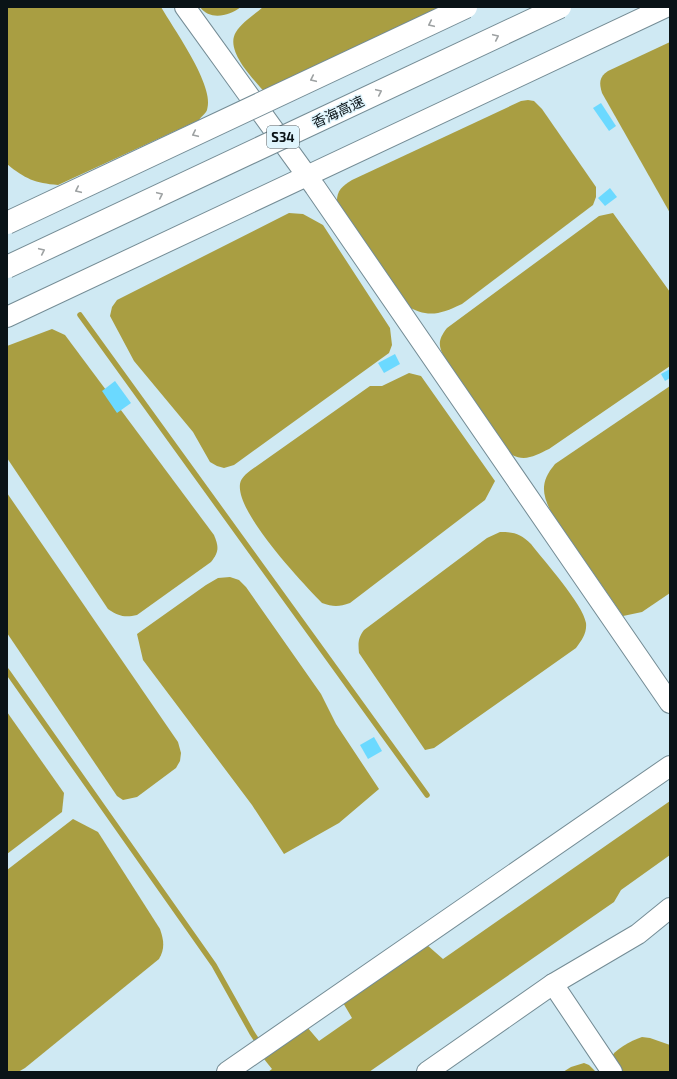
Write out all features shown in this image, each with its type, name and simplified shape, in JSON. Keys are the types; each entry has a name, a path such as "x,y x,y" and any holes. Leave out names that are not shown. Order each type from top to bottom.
{"highway":[{"path":"7,223 466,7"},
{"name":"香海高速","path":"7,267 560,7"}],"street":[{"path":"185,7 307,175 670,703"},
{"path":"7,317 666,7"},
{"path":"226,1072 670,766"},
{"path":"426,1072 553,984 638,934 670,908"},
{"path":"553,984 612,1072"}],"shaded area":[{"path":"7,7 161,7 200,73 208,100 207,110 199,120 58,185 43,183 25,177 7,164"},
{"path":"200,7 241,7 225,15 214,16 204,11"},
{"path":"263,7 448,7 266,94 242,65 234,48 233,40 241,25"},
{"path":"670,42 670,213 602,93 600,83 601,78 608,71"},
{"path":"521,101 534,101 542,109 596,187 596,197 593,205 462,304 446,311 433,314 420,312 405,305 337,205 338,193 352,180"},
{"path":"289,213 303,214 323,225 390,328 392,345 389,353 234,465 224,468 210,462 193,432 134,361 110,316 112,307 117,300"},
{"path":"613,213 670,292 670,366 549,449 526,458 512,455 447,362 440,345 441,337 447,328 599,216"},
{"path":"52,329 65,335 214,535 217,543 217,552 211,562 137,615 122,616 108,609 7,458 7,346"},
{"path":"409,373 421,376 495,481 485,500 350,603 336,606 322,603 286,564 259,529 248,512 242,497 240,484 244,476 251,470 370,386 382,386"},
{"path":"670,386 670,593 642,612 623,616 551,512 544,493 545,481 550,470 555,464"},
{"path":"7,493 178,742 181,753 180,761 176,768 137,797 123,800 117,796 7,633"},
{"path":"500,532 517,534 531,544 578,605 586,623 585,633 576,648 434,748 425,750 359,653 360,638 364,630 487,538"},
{"path":"230,577 239,580 246,587 321,694 336,724 379,789 339,823 284,854 252,805 143,660 137,634 206,585 218,578"},
{"path":"7,712 64,793 62,812 7,854"},
{"path":"670,801 670,855 621,890 614,902 369,1072 268,1072 272,1069 264,1059 307,1027 319,1041 352,1018 342,1001 427,945 443,959"},
{"path":"73,819 98,832 160,929 163,948 159,959 25,1068 18,1072 7,1072 7,870"},
{"path":"642,1037 650,1038 670,1045 670,1072 614,1072 609,1060 615,1052 623,1046"},
{"path":"584,1063 589,1065 596,1072 563,1072 571,1067"}],"building":[{"path":"601,103 616,126 609,131 593,108"},
{"path":"610,188 617,197 605,206 598,198"},
{"path":"395,354 400,364 384,373 378,363"},
{"path":"670,369 670,378 665,381 661,374"},
{"path":"115,381 131,403 117,413 102,391"},
{"path":"374,737 382,751 368,759 360,745"}],"waterway":[{"path":"80,315 427,795"},
{"path":"7,671 214,965 260,1045"}]}
